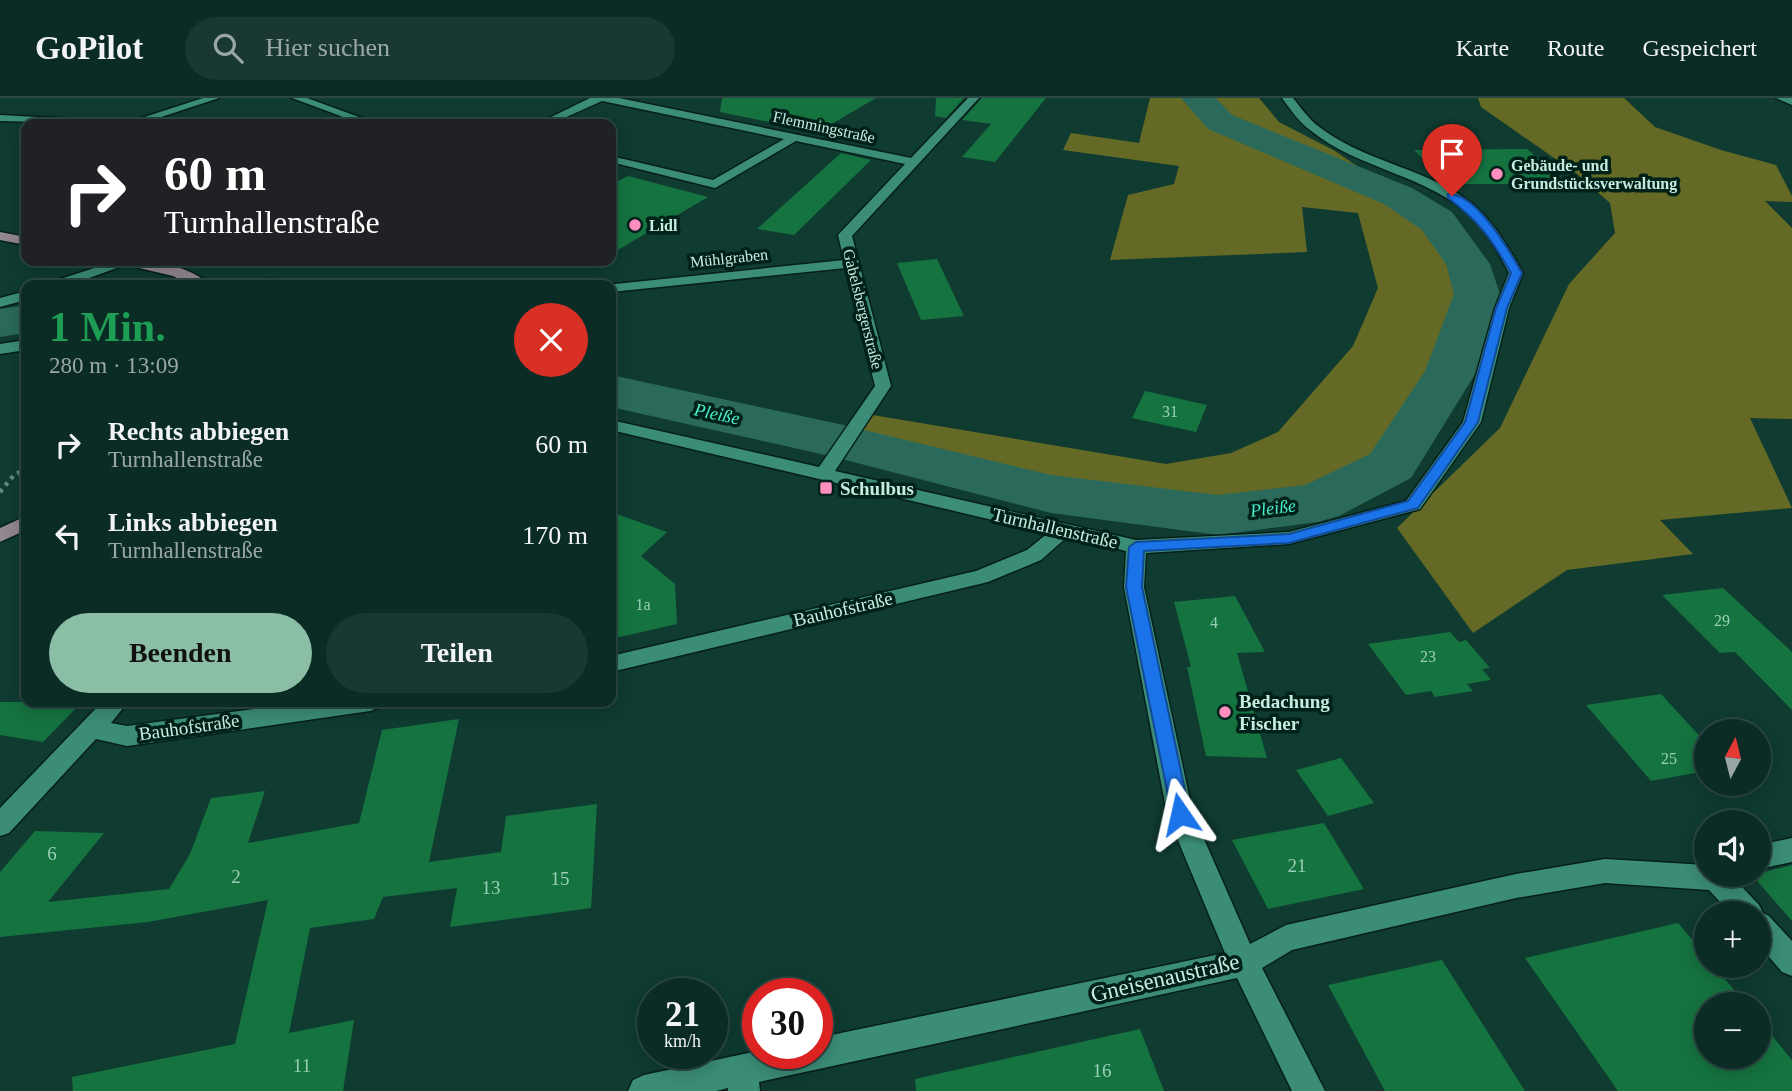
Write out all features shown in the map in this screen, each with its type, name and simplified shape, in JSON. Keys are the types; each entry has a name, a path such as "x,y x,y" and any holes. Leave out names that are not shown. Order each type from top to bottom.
{"main road":[{"path":"0,236 21,240"},
{"path":"147,266 191,280"},
{"path":"0,536 21,525"}],"street":[{"path":"145,119 214,98"},
{"path":"297,98 358,119"},
{"path":"554,119 601,98"},
{"name":"Flemmingstraße","path":"601,98 914,162"},
{"name":"Gabelsbergerstraße","path":"821,476 883,386 845,235 974,98"},
{"name":"Turnhallenstraße","path":"616,426 821,476 1136,547 1289,538 1413,505 1472,422 1502,308 1516,273 1496,237 1476,214 1452,196 1338,144 1314,129 1287,98"},
{"path":"1781,98 1792,102"},
{"path":"0,118 21,119"},
{"path":"616,160 715,184 795,136"},
{"name":"Mühlgraben","path":"616,287 851,263"},
{"path":"71,280 113,266"},
{"path":"0,288 21,294"},
{"path":"0,303 21,296"},
{"path":"0,349 21,346"},
{"name":"Bauhofstraße","path":"616,663 981,577 1034,555 1063,530"},
{"path":"1136,547 1134,587 1180,814 1244,963 1309,1091"},
{"path":"0,825 111,707"},
{"name":"Bauhofstraße","path":"91,728 127,736 334,707"},
{"path":"1771,854 1792,850"},
{"name":"Gneisenaustraße","path":"833,1049 1244,963 1286,938 1516,886 1605,871 1694,875"},
{"path":"1727,887 1738,901"},
{"path":"1771,938 1792,962"},
{"name":"Gneisenaustraße","path":"644,1091 743,1080 773,1069"}],"path":[{"path":"0,492 14,475 21,472"}],"green space":[{"path":"1150,98 1259,98 1279,122 1335,151 1437,221 1468,264 1477,294 1451,371 1391,466 1318,503 1218,515 1051,494 839,441 873,415 1166,464 1231,453 1278,432 1353,346 1378,288 1358,213 1302,207 1307,252 1110,260 1128,195 1174,184 1179,166 1063,150 1071,133 1139,143"},
{"path":"1478,98 1624,98 1655,127 1721,150 1776,165 1792,196 1792,202 1765,201 1792,228 1792,419 1750,418 1792,508 1660,520 1693,554 1567,570 1473,633 1397,528 1500,428 1569,284 1615,233 1610,203 1577,174 1481,107"}],"building":[{"path":"722,98 876,98 818,132 720,112"},
{"path":"936,98 964,98 946,118 935,116"},
{"path":"982,98 1046,98 995,162 962,157 991,124 962,120"},
{"path":"1527,149 1568,184 1448,184 1414,150"},
{"path":"841,153 871,160 794,235 757,229"},
{"name":"Lidl","path":"628,176 708,197 616,251 616,182"},
{"path":"937,259 964,316 921,320 897,263"},
{"path":"1145,391 1207,405 1196,432 1132,418"},
{"path":"616,514 667,532 641,556 675,584 677,624 616,638"},
{"path":"1723,588 1792,652 1792,710 1735,652 1720,653 1662,595"},
{"path":"1235,596 1265,652 1237,653 1267,758 1206,756 1187,667 1191,667 1174,602"},
{"path":"1450,632 1459,642 1466,640 1490,668 1482,669 1491,680 1467,684 1473,691 1435,697 1431,691 1406,695 1368,644"},
{"path":"1661,694 1694,730 1694,773 1651,781 1586,705"},
{"path":"0,702 21,702 21,707 77,707 43,742 0,735"},
{"path":"459,719 429,862 501,852 506,816 597,804 591,908 450,927 457,888 383,897 374,919 310,928 289,1033 354,1020 343,1091 73,1091 72,1077 235,1044 268,900 148,922 0,937 0,872 35,831 104,833 48,902 169,889 190,854 211,798 265,791 248,843 359,823 382,730"},
{"path":"1341,758 1374,803 1328,816 1296,770"},
{"path":"1324,823 1364,889 1268,909 1232,840"},
{"path":"1792,865 1792,921 1762,887 1771,887 1771,870"},
{"path":"1678,923 1694,942 1694,978 1724,978 1736,992 1694,992 1694,1069 1771,1069 1771,1035 1792,1060 1792,1091 1618,1091 1525,958"},
{"path":"1442,960 1525,1091 1385,1091 1328,985"},
{"path":"1140,1029 1164,1091 916,1091 915,1079"}],"waterway":[{"name":"Pleiße","path":"616,392 839,441 1051,494 1218,515 1318,503 1391,466 1451,371 1477,294 1468,264 1437,221 1398,196 1220,122 1198,98"},
{"name":"Pleiße","path":"0,323 21,320"}],"place":[{"name":"Gebäude- und Grundstücksverwaltung","path":"1497,174"},
{"name":"Lidl","path":"635,225"},
{"name":"Schulbus","path":"826,488"},
{"name":"Bedachung Fischer","path":"1225,712"}],"route":[{"path":"1180,814 1134,587 1136,547 1289,538 1413,505 1472,422 1502,308 1516,273 1496,237 1476,214 1452,196"}]}
